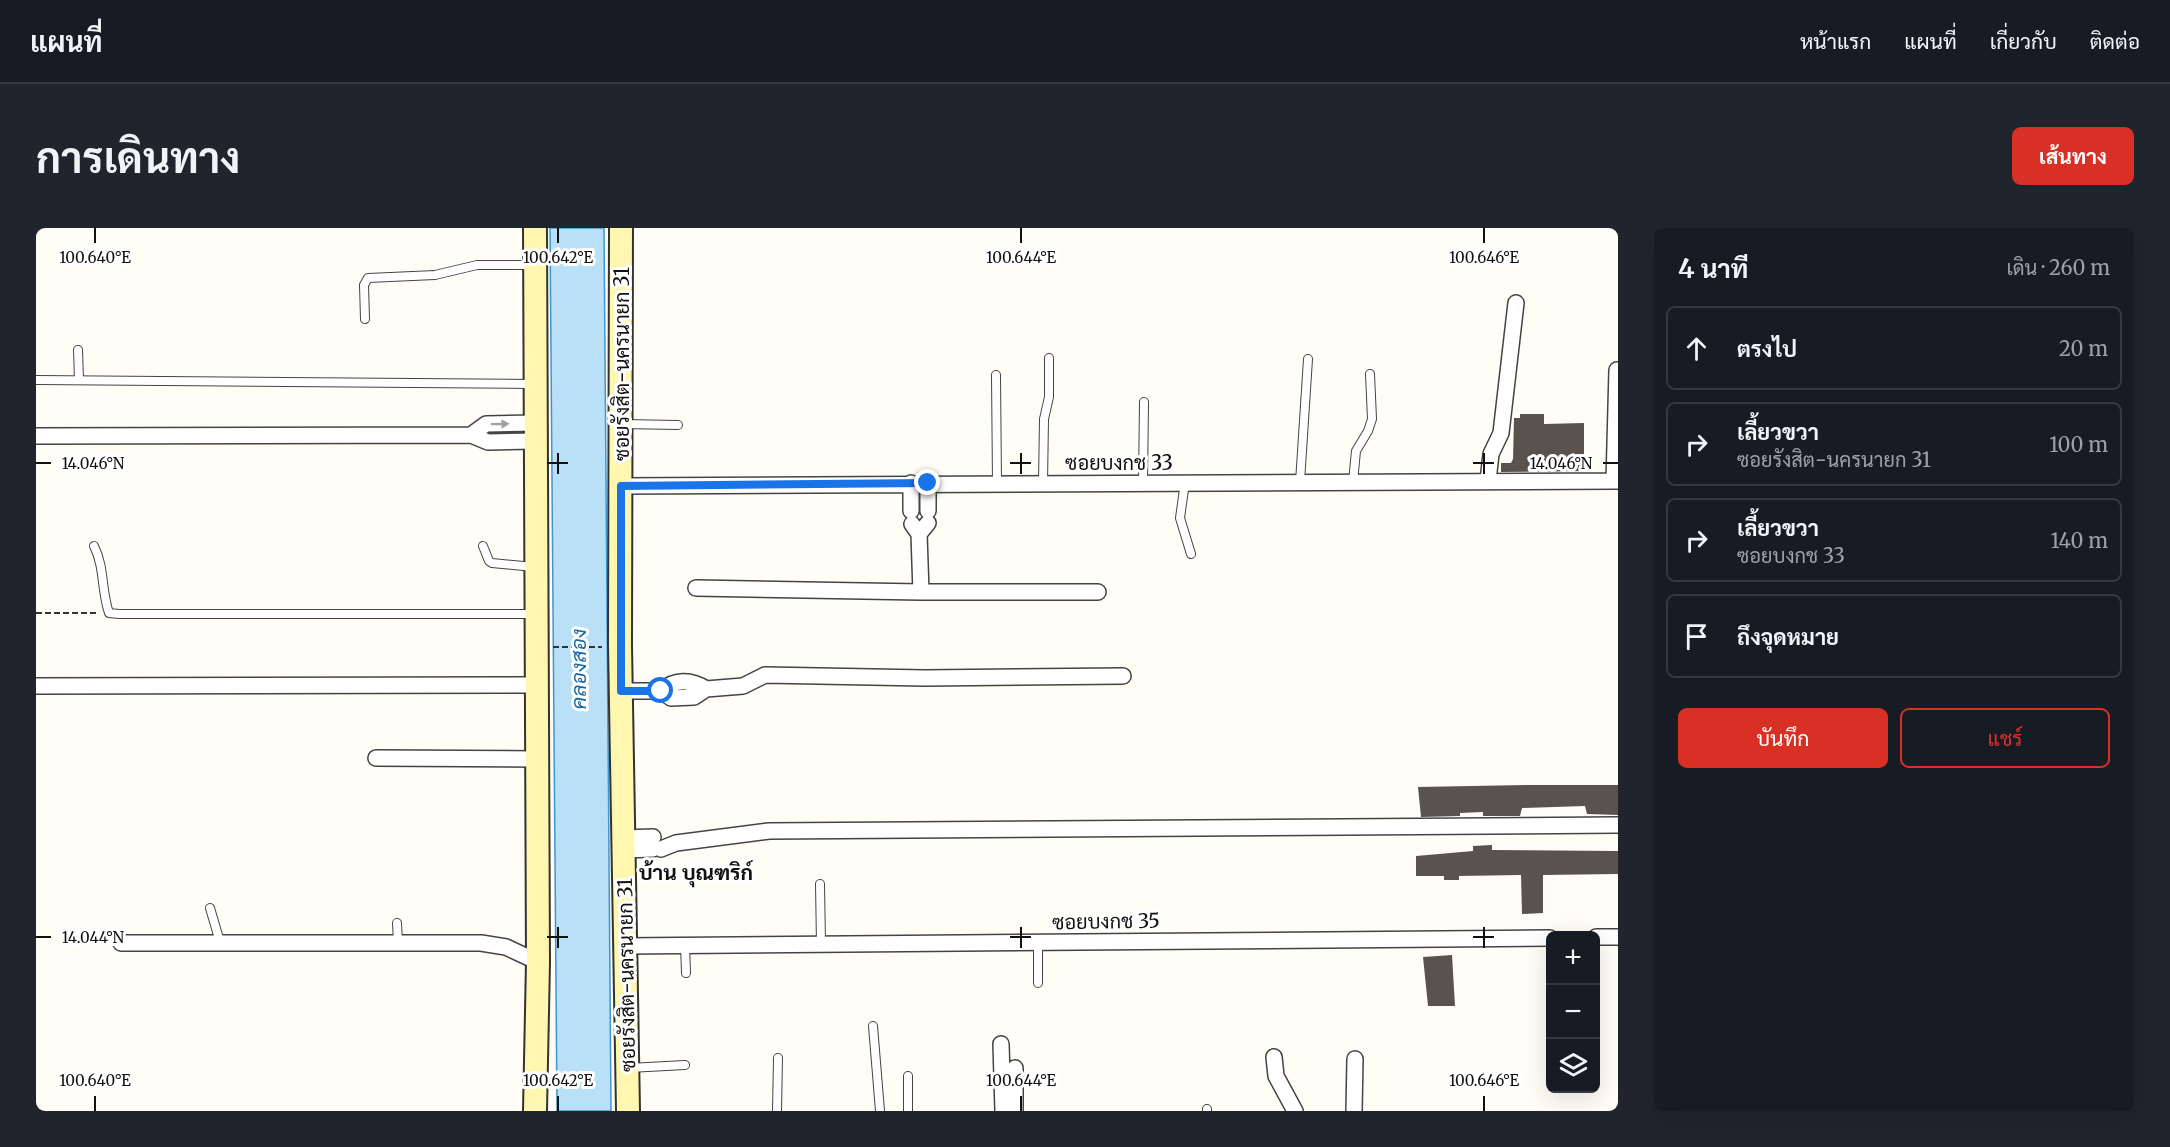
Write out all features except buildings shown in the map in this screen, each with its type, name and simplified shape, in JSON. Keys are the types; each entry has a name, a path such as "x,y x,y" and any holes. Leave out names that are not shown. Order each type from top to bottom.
{"street":[{"path":"535,228 535,759 538,962 535,1111"},
{"name":"ซอยรังสิต-นครนายก 31","path":"621,228 621,691 628,1111"},
{"path":"1488,481 1491,454 1501,433 1516,303"},
{"path":"1616,481 1617,370"},
{"path":"36,436 471,435 486,424 534,432"},
{"name":"ซอยบงกช 33","path":"621,486 1616,481"},
{"path":"910,483 920,521"},
{"path":"921,592 920,521 928,483"},
{"path":"696,588 1098,592"},
{"path":"621,691 661,691 670,698 694,697 706,690 743,686 765,675 925,678 1123,676"},
{"path":"36,686 535,686"},
{"path":"376,758 535,759"},
{"path":"623,844 661,843 769,831 1618,825"},
{"path":"1600,937 1618,937"},
{"name":"ซอยบงกช 35","path":"625,945 1546,938"},
{"path":"121,943 494,945 506,947 538,962"},
{"path":"1001,1044 1003,1111"},
{"path":"1274,1057 1276,1076 1295,1111"},
{"path":"1354,1111 1355,1059"},
{"path":"1015,1068 1015,1111"}],"lane":[{"path":"365,319 364,285 368,278 435,275 477,265 535,265"},
{"path":"78,350 79,380"},
{"path":"1043,483 1044,419 1049,397 1049,358"},
{"path":"1300,482 1308,358"},
{"path":"1353,482 1356,451 1368,431 1371,419 1370,374"},
{"path":"996,375 997,483"},
{"path":"36,380 534,384"},
{"path":"1143,482 1144,402"},
{"path":"621,424 678,425"},
{"path":"1185,482 1180,518 1191,554"},
{"path":"94,546 103,569 104,594 109,613 138,615 535,614"},
{"path":"483,546 492,563 535,567"},
{"path":"820,884 821,944"},
{"path":"210,908 220,942"},
{"path":"398,923 398,943"},
{"path":"1038,942 1038,983"},
{"path":"685,945 686,973"},
{"path":"873,1026 880,1111"},
{"path":"777,1111 778,1058"},
{"path":"627,1068 685,1065"},
{"path":"908,1076 908,1111"}],"path":[{"path":"36,613 109,613"},
{"path":"545,647 611,647"}],"water":[{"name":"คลองสอง","path":"550,228 604,228 611,1111 557,1111"}],"district":[{"name":"บ้าน บุณฑริก์","path":"696,872"}],"route":[{"path":"661,691 621,691 621,486 928,483"}]}
